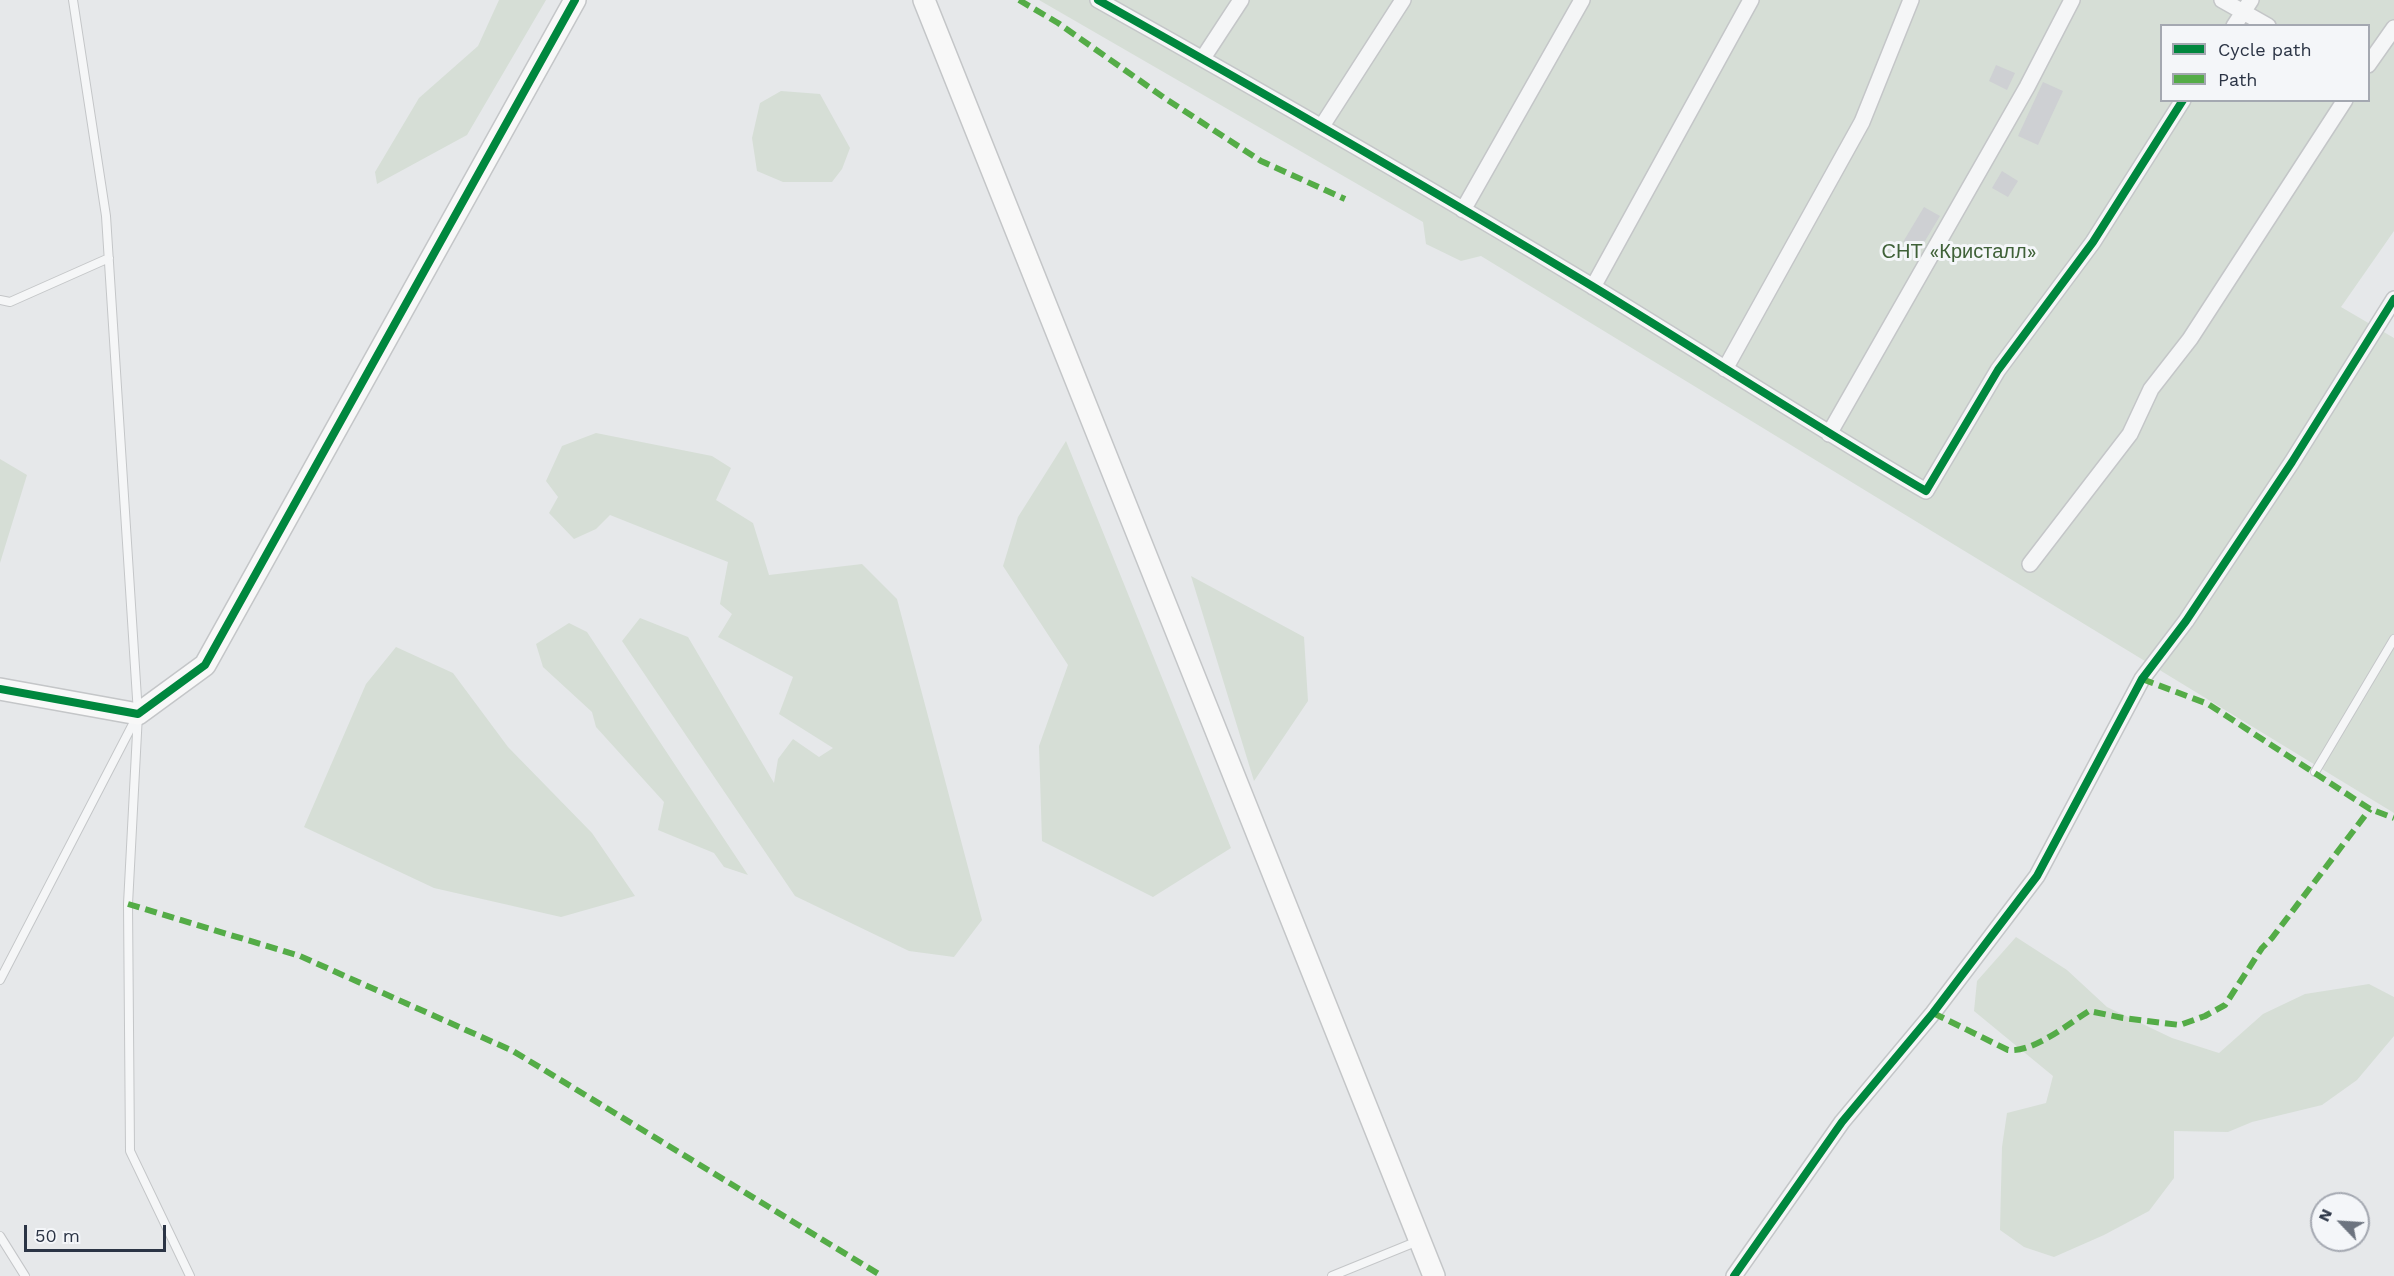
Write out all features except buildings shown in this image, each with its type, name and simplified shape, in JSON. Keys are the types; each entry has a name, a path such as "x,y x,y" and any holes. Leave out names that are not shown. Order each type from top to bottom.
{"main road":[{"path":"0,689 138,714 204,665 575,0"},
{"path":"924,0 1434,1276"}],"street":[{"path":"1098,0 1322,126 1593,287 1829,434 1926,491 1998,370 2093,242 2182,102"},
{"path":"1203,58 1241,0"},
{"path":"1322,126 1403,0"},
{"path":"1463,210 1582,0"},
{"path":"1593,287 1751,0"},
{"path":"1725,369 1862,122 1911,0"},
{"path":"1829,434 2027,87 2072,0"},
{"path":"2222,0 2247,6 2266,24"},
{"path":"2235,24 2247,6"},
{"path":"2370,62 2394,28"},
{"path":"2030,564 2130,434 2151,389 2190,339 2344,102"},
{"path":"1734,1276 1842,1122 1933,1013 2037,876 2142,680 2186,621 2292,462 2394,299"}],"lane":[{"path":"73,0 106,216 138,714 128,904 130,1151 190,1276"},
{"path":"0,300 10,302 108,258"},
{"path":"2315,772 2394,639"},
{"path":"0,980 138,714"},
{"path":"0,1236 25,1276"},
{"path":"1332,1276 1420,1240"}],"green space":[{"path":"499,0 546,0 467,135 377,184 375,172 419,98 478,46"},
{"name":"СНТ «Кристалл»","path":"1039,0 2394,0 2394,231 2341,307 2394,338 2394,813 1481,256 1461,261 1426,244 1423,222"},
{"path":"781,91 820,94 850,148 842,169 832,182 783,182 757,171 752,138 760,103"},
{"path":"596,433 712,456 731,468 716,500 753,523 769,575 862,564 897,599 982,920 954,957 909,951 795,896 622,641 640,618 688,637 774,783 778,759 793,739 819,757 833,748 779,714 793,677 718,637 732,614 720,604 728,562 610,515 596,529 574,539 549,513 558,497 546,481 562,446"},
{"path":"1066,441 1231,848 1153,897 1042,841 1039,746 1068,665 1003,566 1018,517"},
{"path":"0,459 27,475 0,563"},
{"path":"1191,576 1304,637 1308,701 1254,781"},
{"path":"569,623 587,632 748,875 724,867 714,853 658,830 664,802 596,727 592,712 543,667 536,644"},
{"path":"396,647 453,673 508,747 592,833 635,896 561,917 434,888 304,827 366,684"},
{"path":"2016,937 2067,970 2107,1007 2172,1038 2219,1053 2263,1014 2305,994 2369,984 2394,997 2394,1036 2357,1080 2322,1105 2252,1122 2228,1132 2174,1131 2174,1178 2149,1211 2104,1235 2054,1257 2024,1247 2000,1230 2002,1147 2007,1113 2046,1103 2053,1076 1974,1011 1977,981"}],"marked path":[{"path":"1019,0 1058,23 1166,99 1261,161 1345,199"},
{"path":"2142,679 2208,704 2370,809 2394,818"},
{"path":"1933,1013 2008,1050 2018,1050 2039,1042 2089,1011 2180,1025 2205,1016 2225,1005 2262,948 2370,809"},
{"path":"128,904 300,956 513,1051 882,1276"}],"cycle path":[{"path":"0,689 138,714 205,665 575,0"},
{"path":"1098,0 1531,249 1926,491 1998,370 2093,242 2182,102"},
{"path":"1734,1276 1842,1122 1933,1013 2037,876 2142,679 2186,621 2292,462 2394,299"}]}
